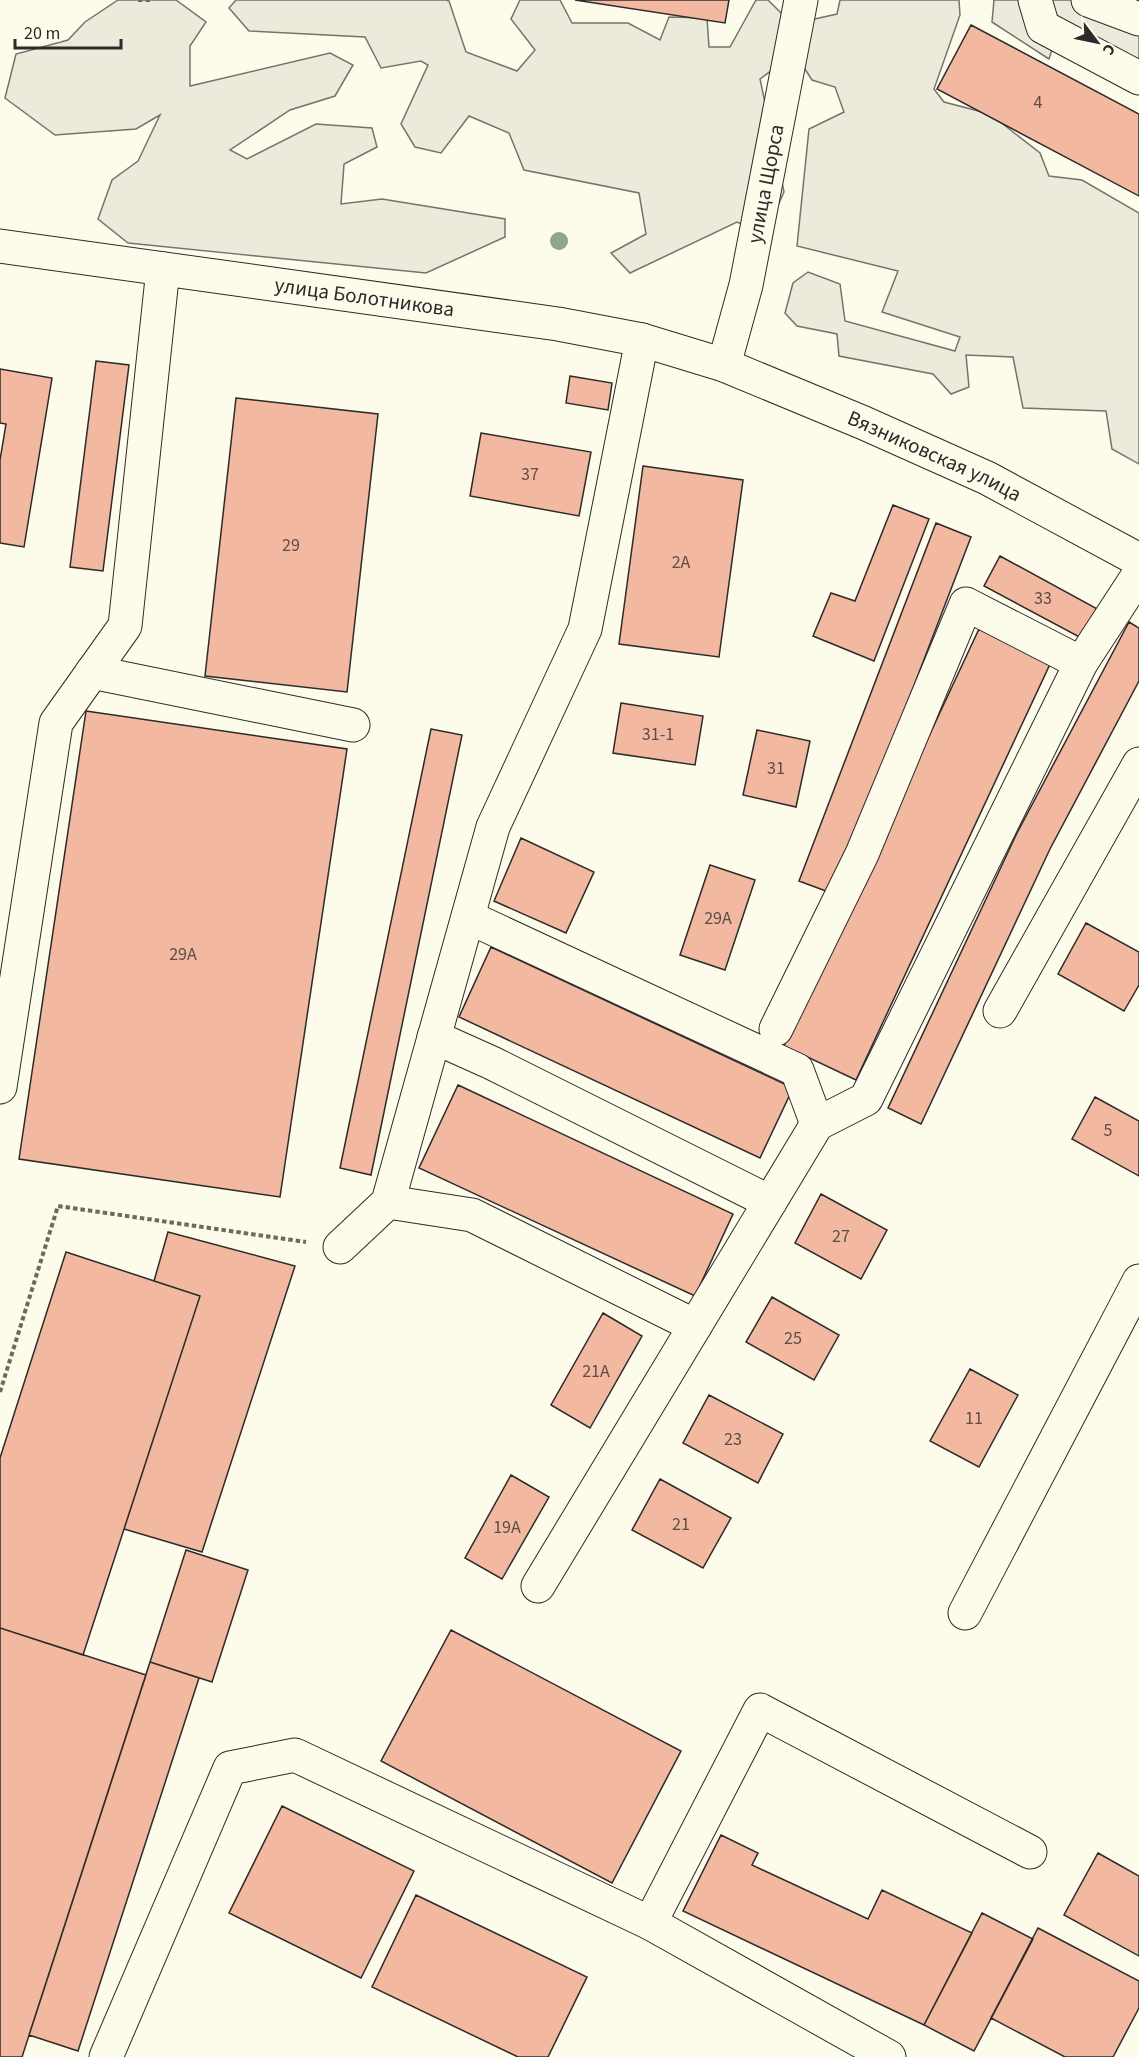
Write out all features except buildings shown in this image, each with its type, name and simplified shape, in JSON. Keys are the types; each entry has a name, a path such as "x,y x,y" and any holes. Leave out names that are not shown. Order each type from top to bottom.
{"street":[{"name":"улица Щорса","path":"724,365 746,285 801,0"},
{"path":"1035,0 1043,27 1139,78"},
{"path":"1088,0 1128,10"},
{"name":"улица Болотникова","path":"0,246 558,324 642,340 724,365"},
{"path":"0,1087 56,723 125,626 163,269"},
{"path":"340,1247 388,1202 493,827 585,629 642,340"},
{"name":"Вязниковская улица","path":"724,365 864,423 987,478 1139,560"},
{"path":"537,1586 817,1124 866,1099 1081,663 1139,574"},
{"path":"776,1029 862,854 966,604 1081,663"},
{"path":"92,672 353,724"},
{"path":"1000,1011 1139,764"},
{"path":"468,917 797,1070 817,1124"},
{"path":"434,1036 770,1202"},
{"path":"388,1202 472,1215 695,1326"},
{"path":"965,1612 1139,1281"},
{"path":"650,1923 760,1710 1030,1852"},
{"path":"106,2057 230,1768 295,1755 650,1923 889,2057"}],"path":[{"path":"138,0 150,0"},
{"path":"0,1392 58,1206 340,1247"}],"shaded area":[{"path":"118,0 176,0 206,22 190,46 190,86 330,53 353,65 335,96 290,110 230,150 247,159 316,124 372,128 377,147 344,164 341,204 382,199 505,219 505,237 426,273 128,243 98,219 112,180 138,161 160,115 136,129 55,135 5,98 16,54 68,40 85,22"},
{"path":"236,0 446,0 449,1 466,52 517,71 535,50 511,19 520,0 560,0 572,23 628,23 660,40 669,17 707,18 709,47 730,47 756,0 768,0 792,24 837,14 840,0 959,0 960,15 934,89 944,102 990,114 1040,153 1049,176 1082,180 1139,213 1139,464 1112,449 1106,411 1023,408 1013,357 966,355 969,387 951,394 933,374 839,356 837,334 797,326 785,313 793,283 808,272 840,284 845,321 955,351 960,337 882,312 898,271 797,246 809,129 844,112 835,87 812,80 795,53 760,79 784,192 765,235 737,222 630,273 611,253 646,234 639,193 524,170 509,133 469,116 441,153 415,147 401,124 428,65 421,61 381,68 365,37 249,31 229,8"},
{"path":"994,0 1139,0 1139,86 1057,33 1049,59 992,22"}]}
